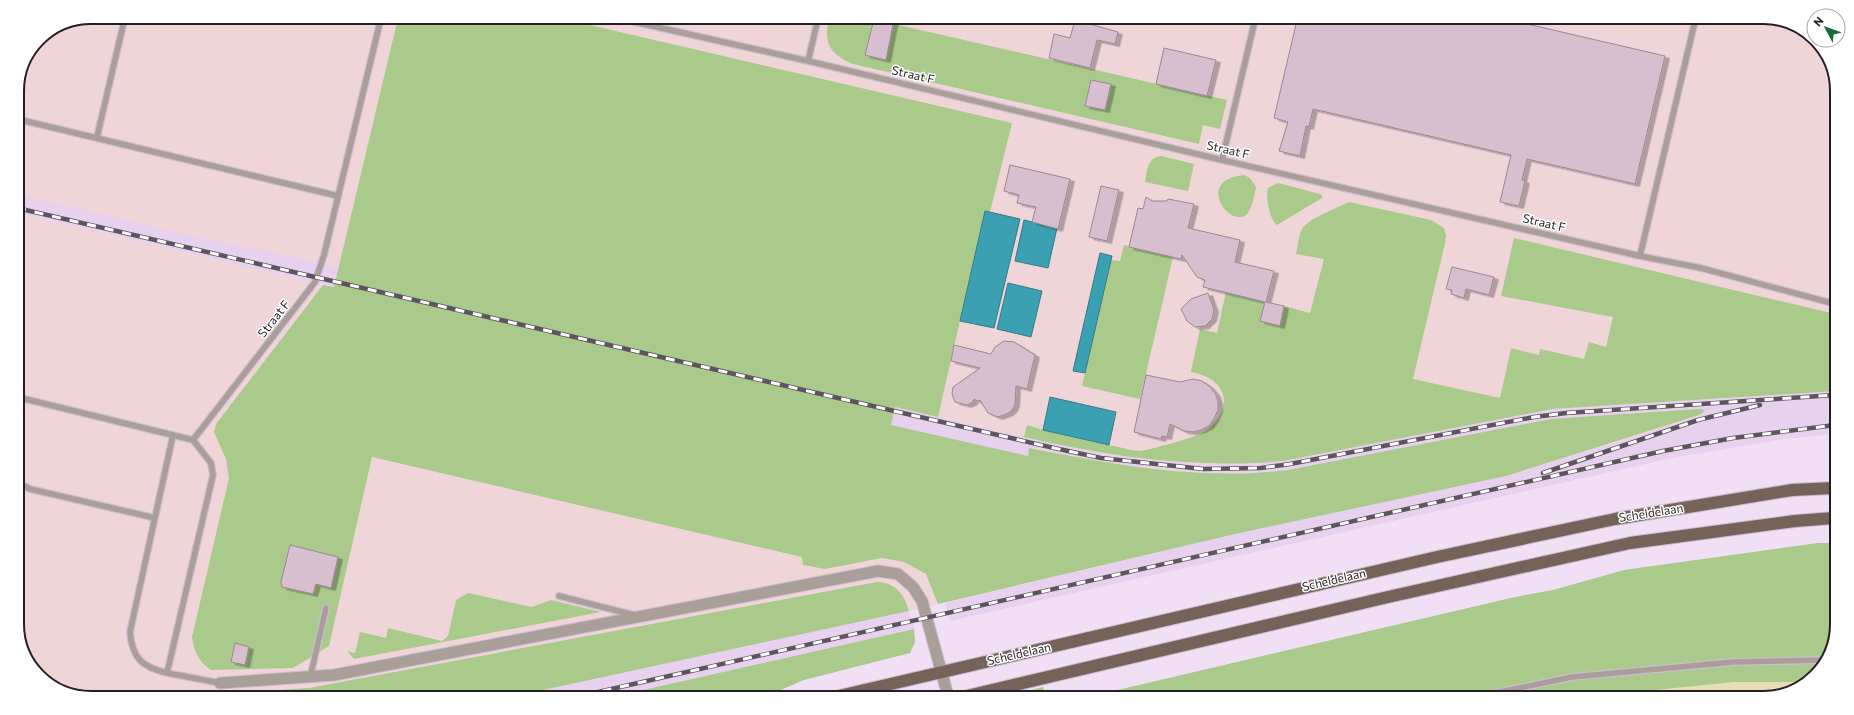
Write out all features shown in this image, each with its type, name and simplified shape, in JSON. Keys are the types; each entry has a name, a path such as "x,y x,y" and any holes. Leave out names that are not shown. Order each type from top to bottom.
{"main road":[{"name":"Scheldelaan","path":"860,691 1437,557 1615,518 1792,490 1830,488"},
{"path":"988,691 1630,543 1795,521 1830,518"}],"street":[{"path":"220,683 310,678 334,675 878,571 898,574 913,586 922,601 947,691"}],"lane":[{"path":"97,137 123,24"},
{"name":"Straat F","path":"193,440 315,282 322,264 380,24"},
{"name":"Straat F","path":"643,24 808,61 1222,160 1640,256 1701,268 1830,303"},
{"path":"808,61 817,24"},
{"path":"1222,160 1254,24"},
{"path":"1640,256 1694,24"},
{"path":"24,121 97,137 338,196"},
{"path":"24,399 193,440 211,463 213,475 167,673"},
{"path":"173,436 130,632 131,642 134,654 141,663 153,670 220,683"},
{"path":"24,486 30,489 155,518"},
{"path":"559,596 641,616"},
{"path":"310,678 326,608"},
{"path":"1505,691 1572,677 1734,662 1820,660"}],"shaded area":[{"path":"91,24 1763,24 1793,31 1806,40 1806,48 1814,48 1816,50 1825,65 1830,86 1830,407 1655,430 1506,476 1235,534 909,611 539,691 91,691 78,690 61,684 44,671 33,658 25,637 24,629 24,91 25,78 29,65 35,54 54,35 65,29 78,25"},
{"path":"24,196 224,243 265,250 372,276 438,298 1024,437 1105,454 1198,464 1263,463 1283,461 1552,409 1830,391 1830,434 1783,439 1672,458 950,621 945,603 1235,534 1506,476 1655,430 1699,415 1704,411 1703,409 1697,409 1551,419 1288,470 1265,473 1223,474 1131,466 1030,448 1028,456 891,425 387,300 24,215"},
{"path":"909,611 914,629 639,691 539,691"}],"green space":[{"path":"397,24 586,24 1012,123 990,212 985,211 938,417 895,407 891,425 1028,456 1029,448 1158,470 1223,474 1288,470 1551,419 1697,409 1703,409 1704,412 1699,415 1506,476 1235,534 938,604 926,574 904,562 882,558 825,569 803,565 802,557 372,457 329,646 293,668 211,670 203,664 198,656 192,637 229,478 226,459 214,432 216,424 323,285 334,287"},
{"path":"828,24 894,24 1227,100 1220,129 1203,125 1199,144 853,64 839,56 830,47"},
{"path":"1161,156 1194,164 1188,191 1145,182 1147,169 1150,162 1156,157"},
{"path":"1244,175 1250,178 1256,187 1251,208 1247,214 1240,217 1233,215 1226,210 1220,202 1218,194 1221,185 1229,179"},
{"path":"1278,183 1320,194 1322,195 1322,198 1277,225 1274,223 1270,214 1267,192 1268,188"},
{"path":"1349,202 1431,220 1444,228 1446,236 1445,243 1413,379 1500,398 1511,348 1539,355 1540,349 1584,359 1589,342 1606,347 1613,317 1501,296 1514,238 1830,313 1830,391 1552,409 1283,461 1250,463 1153,460 1089,450 1024,437 1027,425 1070,437 1140,451 1152,449 1203,433 1220,415 1224,406 1224,397 1214,381 1191,372 1200,329 1217,333 1226,292 1265,302 1261,321 1280,326 1284,306 1310,313 1324,259 1296,254 1302,229 1311,221"},
{"path":"1124,245 1173,257 1140,399 1082,386 1111,260 1120,261"},
{"path":"1818,543 1830,543 1830,624 1826,646 1816,665 1796,682 1734,683 1650,691 1113,691 1515,597 1553,590 1624,570"},
{"path":"877,582 884,583 898,590 905,599 909,611 539,691 266,691 309,688"},
{"path":"468,593 532,607 551,600 601,612 354,659 347,651 355,653 360,632 386,638 388,628 442,641 448,636 456,600"},
{"path":"914,629 915,642 910,653 804,680 779,691 639,691"},
{"path":"1043,687 1044,691 1027,691"}],"sand":[{"path":"1734,682 1796,682 1776,690 1763,691 1645,691"}],"water":[{"path":"985,211 1020,219 994,328 960,321"},
{"path":"1024,220 1057,228 1048,268 1015,261"},
{"path":"1100,253 1112,256 1085,373 1073,371"},
{"path":"1008,283 1042,291 1031,337 997,329"},
{"path":"1050,397 1116,412 1109,445 1043,430"}],"building":[{"path":"873,24 893,24 886,60 865,55"},
{"path":"1074,24 1089,24 1118,32 1115,44 1097,40 1090,68 1049,58 1054,34 1070,38"},
{"path":"1296,24 1527,24 1665,56 1635,184 1527,159 1522,180 1525,181 1519,206 1500,202 1511,155 1313,109 1309,127 1306,126 1300,156 1279,151 1288,122 1274,118"},
{"path":"1164,48 1216,60 1207,96 1156,84"},
{"path":"1091,80 1111,84 1105,110 1085,106"},
{"path":"1010,165 1070,179 1058,229 1032,222 1036,207 1017,203 1019,195 1004,191"},
{"path":"1101,186 1119,190 1107,241 1089,237"},
{"path":"1146,197 1152,201 1167,201 1168,199 1194,204 1188,228 1240,240 1235,262 1274,271 1266,302 1284,306 1280,326 1260,321 1265,302 1203,287 1205,280 1197,277 1182,255 1181,259 1129,247 1138,208 1143,209"},
{"path":"1452,267 1494,277 1489,295 1466,289 1464,298 1451,294 1452,290 1446,289"},
{"path":"1208,293 1214,310 1212,319 1205,326 1195,327 1187,321 1181,309 1191,299"},
{"path":"1004,341 1014,342 1035,355 1027,389 1016,386 1015,404 1013,409 1009,413 998,417 988,413 980,400 977,401 974,399 973,402 967,405 955,402 952,394 953,387 980,368 951,361 954,345 991,354 995,347"},
{"path":"1146,375 1180,382 1193,379 1202,381 1209,386 1215,393 1218,401 1218,410 1209,426 1193,432 1184,431 1170,424 1167,437 1162,436 1161,439 1134,432"},
{"path":"290,545 338,557 331,588 316,584 313,594 282,587 281,582"},
{"path":"235,643 249,647 245,665 231,662"}],"railway":[{"path":"24,210 1054,448 1101,458 1203,469 1261,468 1290,464 1534,417 1566,413 1830,395"},
{"path":"1543,473 1698,420 1760,405"},
{"path":"603,691 1663,451 1733,438 1830,426"}]}
